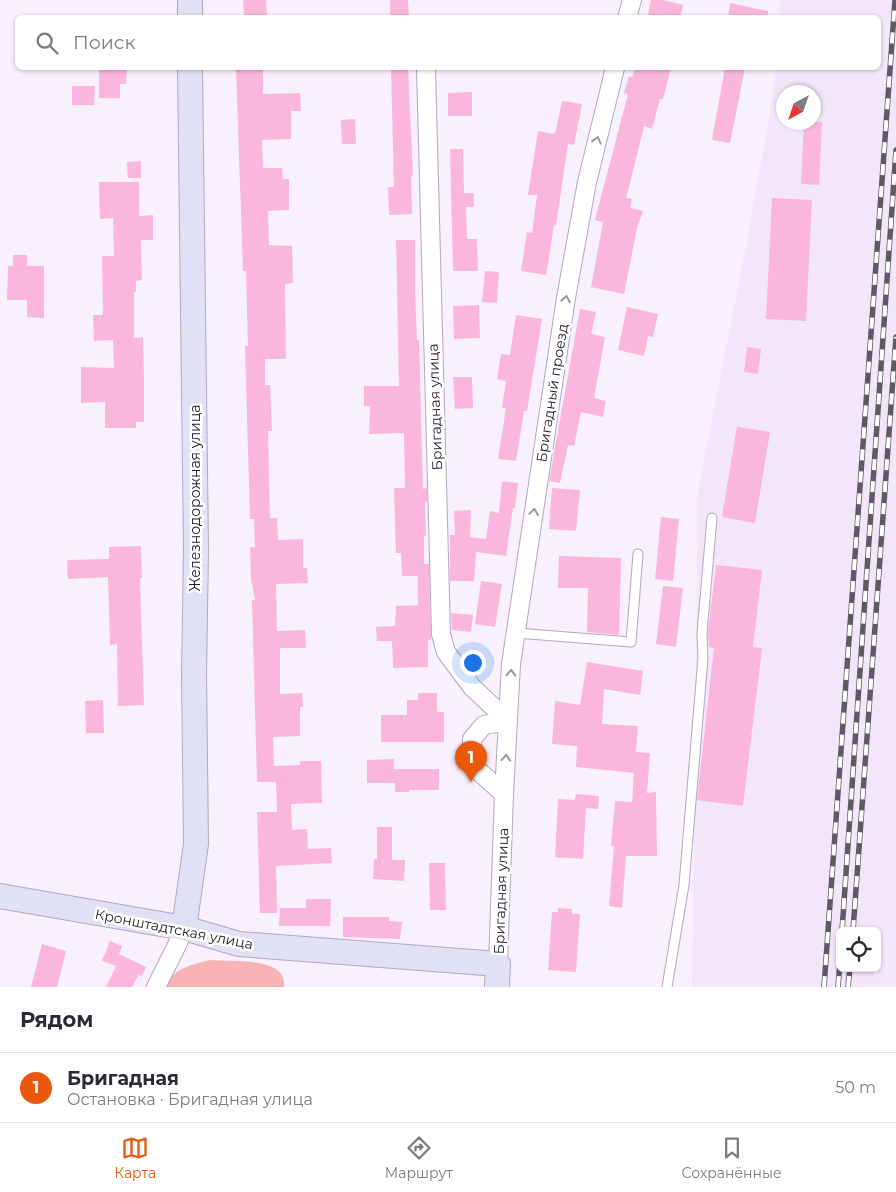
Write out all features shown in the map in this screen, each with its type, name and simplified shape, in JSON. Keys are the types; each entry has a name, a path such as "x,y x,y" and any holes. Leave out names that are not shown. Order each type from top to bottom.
{"street":[{"path":"190,0 190,15"},
{"path":"628,15 632,0"},
{"name":"Железнодорожная улица","path":"184,928 196,844 196,549 190,70"},
{"name":"Бригадная улица","path":"426,70 441,634 446,652 472,687 508,722 498,976"},
{"name":"Бригадный проезд","path":"508,722 511,664 566,298 587,182 615,70"},
{"path":"504,794 472,765 472,739 484,725 508,722"},
{"name":"Кронштадтская улица","path":"0,896 184,928 239,944 498,976"},
{"path":"156,987 178,945 184,928"}],"lane":[{"path":"667,987 684,885 712,518"},
{"path":"516,633 632,642 638,554"}],"shaded area":[{"path":"781,0 896,0 896,987 692,987 698,490 743,262 771,107 775,70 881,70 881,15 779,15"},
{"path":"210,960 243,961 268,965 277,970 283,977 284,987 165,987 173,976 184,968"}],"building":[{"path":"243,0 266,0 267,15 244,15"},
{"path":"390,0 408,0 409,15 390,15"},
{"path":"651,0 662,0 683,5 681,15 648,15"},
{"path":"730,3 768,11 768,15 728,15"},
{"path":"99,70 127,70 126,84 120,84 120,98 99,98"},
{"path":"236,70 263,70 263,94 300,93 301,111 291,111 291,139 262,140 263,168 282,168 283,179 289,179 289,210 268,211 269,245 292,246 293,283 285,284 286,359 265,359 265,385 270,385 272,431 268,431 270,518 277,518 278,540 303,539 303,568 307,568 308,583 276,584 277,631 305,630 306,648 280,648 280,694 302,693 303,707 300,707 300,736 273,737 274,766 300,765 300,761 321,761 322,803 291,804 292,830 307,829 308,849 331,848 332,863 276,866 277,913 260,913 257,812 277,812 276,782 257,782 252,600 255,600 251,579 250,547 255,547 254,519 250,519 245,346 248,346 246,271 243,271"},
{"path":"391,70 408,70 413,175 411,176 412,214 389,215 388,187 394,187"},
{"path":"634,70 670,70 663,99 660,99 652,129 644,126 626,198 632,199 630,208 643,211 637,228 624,294 591,287 603,222 595,220 628,94 624,93 629,76 632,77"},
{"path":"725,70 745,70 730,143 712,140"},
{"path":"72,86 95,86 94,105 72,105"},
{"path":"472,92 472,116 448,116 448,93"},
{"path":"562,101 582,104 574,145 568,144 556,225 554,225 546,275 521,271 527,232 532,233 537,195 528,195 538,131 555,134"},
{"path":"355,119 356,144 342,144 341,120"},
{"path":"822,122 819,185 801,184 804,130 821,130"},
{"path":"450,149 463,149 464,193 474,193 474,207 466,207 467,239 477,239 478,271 453,271"},
{"path":"141,161 141,178 128,178 127,162"},
{"path":"99,182 139,182 139,216 153,215 153,240 141,240 142,280 136,281 136,292 134,292 134,338 143,337 144,381 144,422 136,422 136,428 105,428 105,402 81,403 81,367 114,368 113,340 94,341 93,315 103,315 102,256 114,256 113,218 100,219"},
{"path":"772,198 812,200 806,321 766,319"},
{"path":"396,240 415,240 415,290 417,340 419,340 423,489 427,488 424,564 429,564 431,640 428,640 428,667 393,668 392,641 377,641 376,627 395,626 396,606 418,605 418,576 402,576 401,553 396,553 394,488 405,488 404,433 369,434 370,406 364,406 364,386 399,386"},
{"path":"13,255 27,255 27,266 44,266 44,318 27,317 27,300 7,300 8,266 13,266"},
{"path":"485,271 499,272 497,303 482,302"},
{"path":"479,305 480,338 454,339 453,306"},
{"path":"627,307 658,314 653,337 648,336 644,356 618,350"},
{"path":"580,309 596,312 591,334 605,337 594,398 606,401 603,417 581,412 574,446 568,445 560,483 549,481"},
{"path":"516,315 542,319 527,411 524,411 516,461 498,459 506,408 502,408 506,381 497,379 501,354 510,355"},
{"path":"747,347 761,349 758,374 744,372"},
{"path":"453,377 472,377 473,408 455,409"},
{"path":"737,427 770,432 755,523 722,517"},
{"path":"502,481 518,483 506,556 476,552 474,581 450,581 450,535 455,535 454,511 471,510 470,537 486,539 490,511 499,513"},
{"path":"552,488 580,490 576,531 549,529"},
{"path":"661,517 679,519 673,581 655,579"},
{"path":"141,546 142,578 140,578 144,705 118,706 117,644 110,645 108,577 68,579 67,560 109,559 109,547"},
{"path":"559,556 621,558 619,635 587,632 588,588 558,588"},
{"path":"716,565 762,570 753,647 762,648 743,806 697,800 714,648 709,647 708,633"},
{"path":"481,581 502,584 495,627 475,624"},
{"path":"663,586 683,588 676,647 656,644"},
{"path":"451,613 473,615 471,632 452,630"},
{"path":"587,662 643,671 640,695 604,689 602,724 638,726 636,752 650,753 647,793 656,792 657,856 626,856 622,908 609,906 614,846 611,846 615,801 632,802 634,773 576,767 577,746 552,744 555,701 580,705"},
{"path":"418,693 437,693 437,712 444,712 444,742 381,742 381,715 407,715 407,700 418,700"},
{"path":"103,700 104,733 86,733 85,701"},
{"path":"394,759 394,769 439,769 439,790 395,792 395,783 367,783 367,760"},
{"path":"576,794 599,796 598,809 586,808 583,859 555,857 558,799 575,800"},
{"path":"377,827 392,827 392,860 405,860 404,881 373,879 374,859 377,859"},
{"path":"429,863 445,863 446,910 430,910"},
{"path":"306,899 331,899 330,926 279,926 280,908 306,908"},
{"path":"558,908 572,909 572,914 580,914 576,972 548,970 552,912 558,912"},
{"path":"343,917 389,917 389,921 402,922 400,939 343,937"},
{"path":"110,941 122,946 119,954 146,967 142,976 138,975 132,987 106,987 116,966 102,961"},
{"path":"42,944 66,951 57,987 31,987"}],"railway":[{"path":"824,987 895,0"},
{"path":"842,927 896,150"},
{"path":"853,927 896,337"},
{"path":"838,987 839,972"},
{"path":"848,987 850,972"}],"place":[{"name":"Бригадная","path":"471,782"}]}
